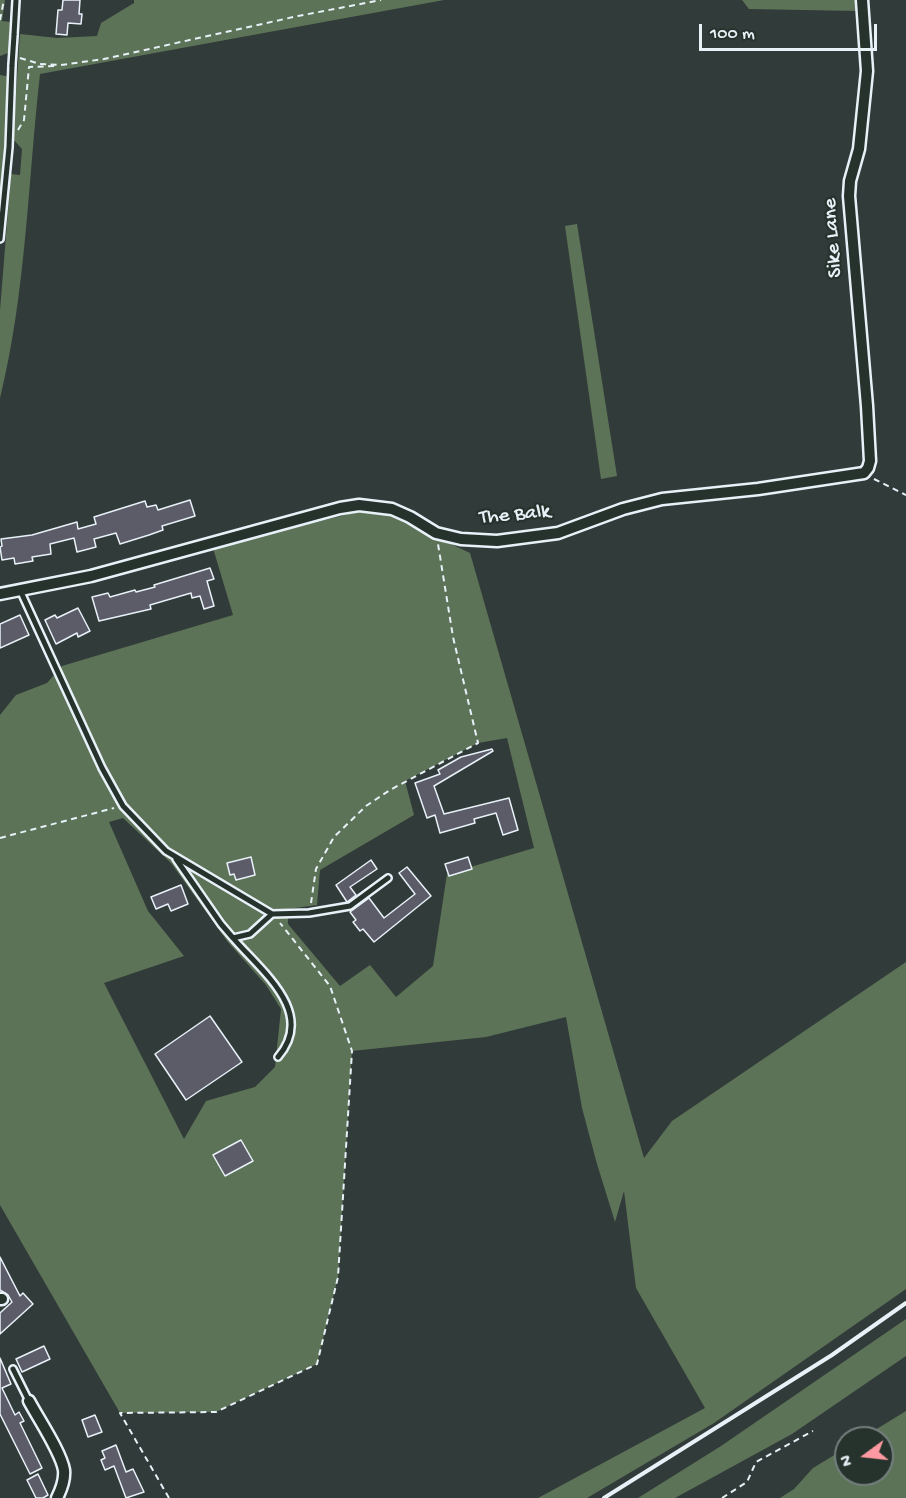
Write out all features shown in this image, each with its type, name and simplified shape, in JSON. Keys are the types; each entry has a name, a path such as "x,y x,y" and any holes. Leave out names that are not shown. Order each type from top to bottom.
{"street":[{"name":"Sike Lane","path":"862,0 867,71 859,149 850,181 849,196 870,461 864,473"},
{"name":"The Balk","path":"0,594 91,576 340,507 358,505 392,509 436,532 461,539 496,542 538,537 582,525 623,509 662,499 758,489 864,473"},
{"path":"29,1401 60,1458 64,1470 57,1498"},
{"path":"35,1412 46,1405"}],"lane":[{"path":"0,239 16,0"},
{"path":"19,589 102,768 123,806 166,851 272,914 309,913 350,906 388,878"},
{"path":"174,856 221,924 264,971 279,990 288,1007 291,1024 290,1037 285,1049 278,1057"},
{"path":"233,938 250,934 272,914"},
{"path":"13,1369 29,1401"}],"path":[{"path":"0,20 4,0"},
{"path":"18,130 24,120 30,67 104,59 298,15 381,0"},
{"path":"15,58 40,64 61,65"},
{"path":"864,473 906,495"},
{"path":"309,913 316,869 334,837 366,806 390,790 478,743 453,637 436,532"},
{"path":"0,838 123,806"},
{"path":"169,1498 120,1413 216,1412 317,1364 338,1277 352,1051 330,986 272,914"},
{"path":"722,1498 747,1482 756,1462 813,1431"}],"green space":[{"path":"0,0 5,0 2,21 10,22 8,53 0,56"},
{"path":"134,0 444,0 40,74 21,278 9,358 0,398 0,310 11,174 20,175 22,149 13,139 20,34 57,38 97,36 101,23 134,3"},
{"path":"742,0 866,0 858,11 749,9"},
{"path":"0,75 11,77 9,147 0,216"},
{"path":"577,224 617,476 601,479 565,226"},
{"path":"361,511 390,515 470,553 644,1158 672,1121 906,962 906,1289 714,1423 587,1498 538,1498 705,1408 636,1288 624,1191 615,1222 582,1108 566,1017 486,1037 352,1051 338,1277 317,1364 216,1412 120,1413 0,1205 0,715 16,695 47,683 62,666 233,615 213,548","holes":["507,738 534,848 447,874 433,966 396,997 370,965 340,986 288,924 288,909 317,905 320,870 414,815 405,781 478,743","123,818 171,863 227,941 266,985 281,1009 275,1067 255,1087 206,1101 184,1139 104,983 184,956 148,911 109,822"]},
{"path":"906,1319 906,1356 792,1434 675,1498 638,1498 721,1446"},
{"path":"906,1411 906,1498 780,1498 794,1489 813,1468 834,1455 834,1486 894,1486 894,1426 882,1426"}],"building":[{"path":"63,0 80,0 79,14 82,14 81,24 68,23 67,35 56,34 58,10 62,10"},
{"path":"190,500 195,516 162,526 163,530 149,535 120,544 116,533 94,539 96,547 77,552 74,538 50,544 51,554 32,557 33,561 15,564 14,558 2,560 1,539 32,535 77,522 78,529 96,524 94,517 145,501 147,507 156,505 158,510"},
{"path":"210,568 214,579 207,581 214,606 204,609 200,596 192,598 191,593 150,605 151,609 99,621 92,597 108,593 110,597 135,590 136,592"},
{"path":"78,608 90,631 78,637 77,633 56,644 45,620 55,615 57,618"},
{"path":"20,615 29,635 0,648 0,624"},
{"path":"492,749 493,751 434,786 444,814 509,798 518,830 503,835 496,813 474,819 475,823 440,833 435,815 427,818 415,783 440,774 438,770 461,757"},
{"path":"251,857 255,875 236,880 234,874 230,875 227,863"},
{"path":"468,857 472,869 449,876 445,864"},
{"path":"371,860 377,869 350,887 356,895 347,902 336,885"},
{"path":"407,867 431,896 374,942 363,929 360,931 353,922 356,920 350,912 369,898 384,918 415,894 399,873"},
{"path":"181,885 188,904 171,911 168,904 156,909 151,897"},
{"path":"210,1016 242,1062 186,1100 155,1054"},
{"path":"241,1140 253,1161 225,1176 213,1155"},
{"path":"0,1257 20,1296 23,1293 33,1304 0,1334 0,1313 12,1302 8,1295 0,1290"},
{"path":"44,1346 50,1359 22,1372 16,1359"},
{"path":"0,1358 11,1384 2,1388 15,1415 19,1412 24,1421 20,1423 42,1468 30,1474 0,1414"},
{"path":"95,1415 102,1432 88,1437 82,1420"},
{"path":"116,1445 126,1472 133,1469 144,1492 126,1498 114,1466 105,1470 101,1460 105,1458 102,1451"},
{"path":"38,1474 48,1495 43,1498 36,1498 27,1480"}],"railway":[{"path":"604,1498 832,1355 906,1303"}]}
